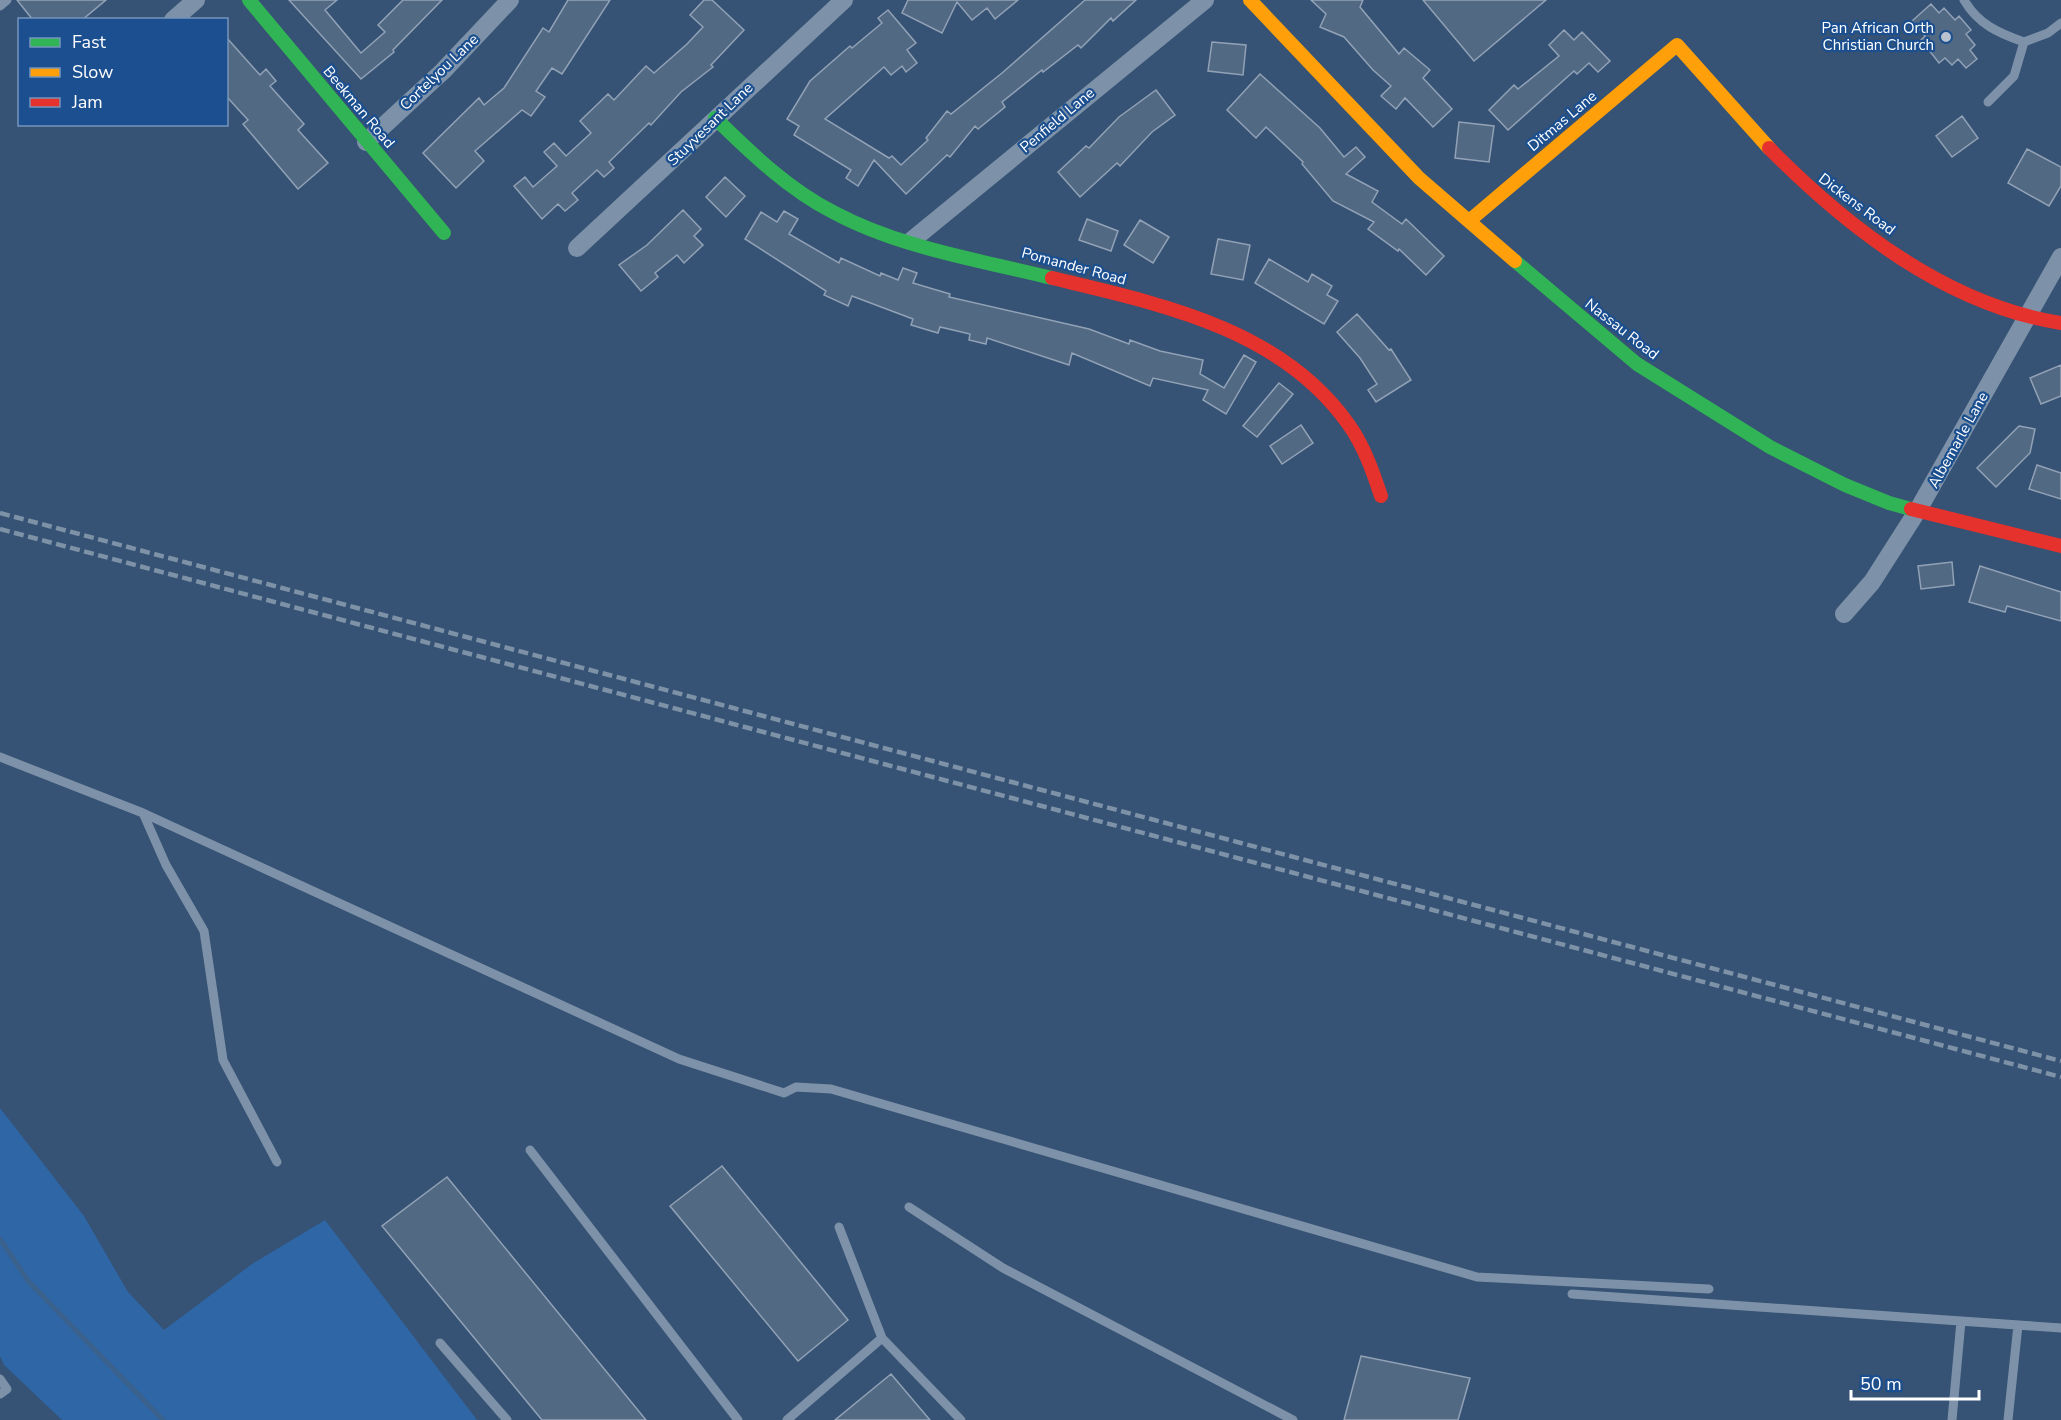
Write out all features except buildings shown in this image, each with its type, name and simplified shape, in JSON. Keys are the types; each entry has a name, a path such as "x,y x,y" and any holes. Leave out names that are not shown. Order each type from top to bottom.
{"street":[{"path":"175,18 196,0"},
{"name":"Beekman Road","path":"249,0 444,233"},
{"name":"Cortelyou Lane","path":"366,142 443,70 510,0"},
{"name":"Stuyvesant Lane","path":"577,248 844,0"},
{"name":"Penfield Lane","path":"911,241 1205,0"},
{"name":"Nassau Road","path":"1250,0 1419,178 1637,364 1770,447 1845,485 1889,503 2061,546"},
{"name":"Ditmas Lane","path":"1469,221 1677,45"},
{"name":"Dickens Road","path":"1677,45 1730,108 1795,177 1829,207 1882,245 1950,286 2000,311 2026,318 2061,323"},
{"name":"Pomander Road","path":"715,118 768,170 801,194 876,231 1164,307 1235,332 1266,348 1300,372 1349,425 1367,457 1381,496"},
{"name":"Albemarle Lane","path":"1844,614 1872,582 1918,510 2061,257"}],"lane":[{"path":"0,6 7,0"},
{"path":"1964,0 1973,15 2000,34 2024,42 2048,33 2061,23"},
{"path":"1988,102 2014,76 2024,42"},
{"path":"0,757 143,813 679,1059 784,1093 796,1087 831,1089 1478,1277 1709,1288"},
{"path":"143,813 165,865 204,931 223,1060 277,1161"},
{"path":"530,1150 738,1420"},
{"path":"909,1207 1003,1268 1293,1420"},
{"path":"839,1227 882,1338 961,1420"},
{"path":"1572,1294 2061,1329"},
{"path":"1952,1420 1961,1321"},
{"path":"2008,1420 2018,1325"},
{"path":"787,1420 882,1338"},
{"path":"440,1342 482,1387 507,1420"},
{"path":"0,1378 7,1389 0,1394"}],"shaded area":[{"path":"0,1108 84,1216 128,1292 164,1330 252,1264 325,1220 477,1420 62,1420 4,1365 0,1356"}],"waterway":[{"path":"0,1239 29,1282 163,1420"}],"railway":[{"path":"0,513 2061,1061"},
{"path":"0,529 2061,1077"}],"traffic: fast":[{"path":"249,0 444,233"},
{"path":"715,118 785,181 833,212 912,244 1052,278"},
{"path":"1515,261 1637,364 1770,447 1845,485 1889,503 1911,509"}],"traffic: slow":[{"path":"1250,0 1419,178 1515,261"},
{"path":"1469,221 1677,45 1769,148"}],"traffic: jam":[{"path":"1769,148 1832,207 1902,259 1939,281 1978,299 2019,314 2061,323"},
{"path":"1052,278 1176,310 1254,343 1289,365 1321,392 1349,425 1364,450 1381,496"},
{"path":"1911,509 2061,546"}],"place":[{"name":"Pan African Orth Christian Church","path":"1946,37"}]}
